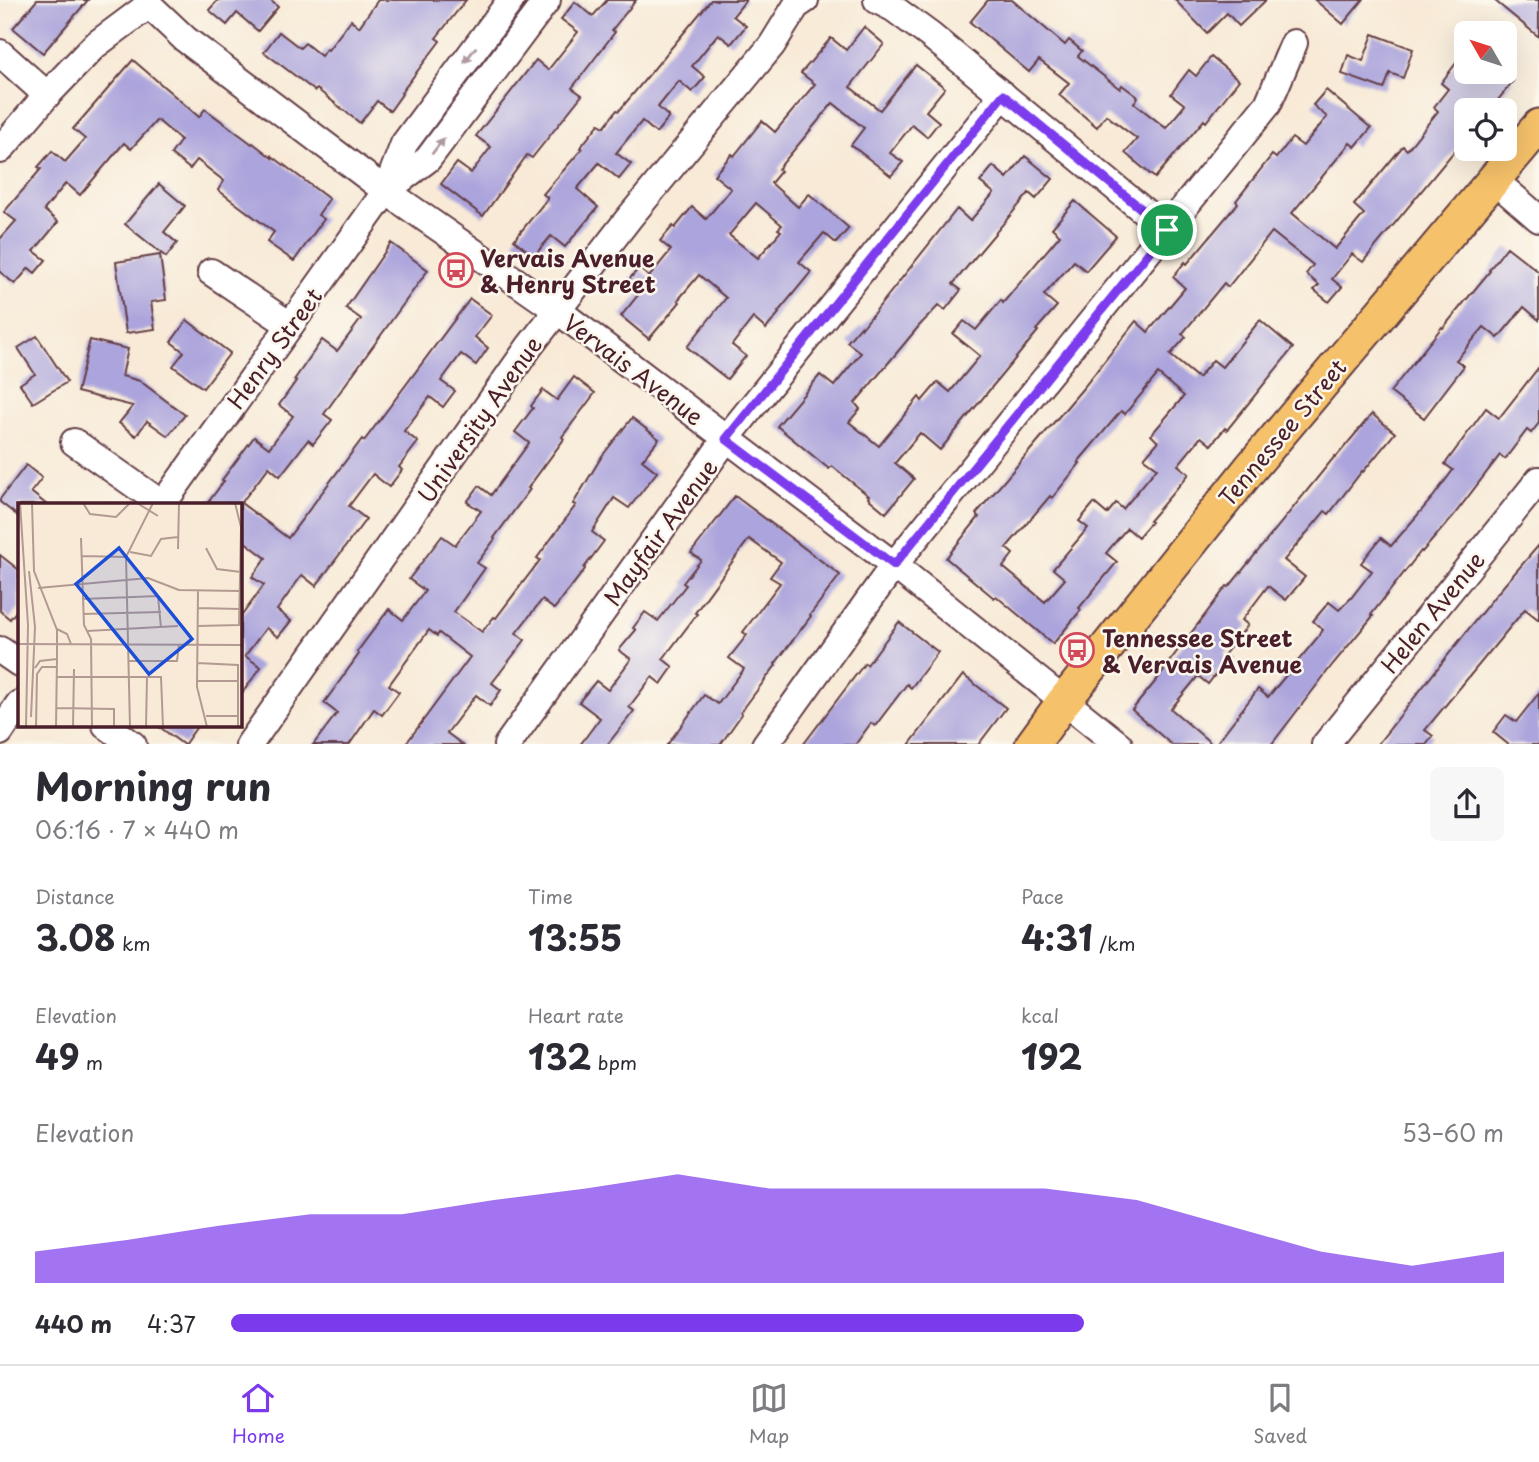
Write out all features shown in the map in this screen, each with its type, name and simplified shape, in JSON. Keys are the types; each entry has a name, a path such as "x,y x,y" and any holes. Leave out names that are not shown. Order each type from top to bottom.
{"main road":[{"name":"Tennessee Street","path":"1031,744 1249,470 1539,126"}],"street":[{"name":"Henry Street","path":"163,503 386,191 404,144 511,0"},
{"name":"Henry Street","path":"386,191 428,159 547,0"},
{"path":"877,0 930,36 1167,230"},
{"name":"University Avenue","path":"249,744 529,347 629,218 772,45 796,6 802,2"},
{"name":"Vervais Avenue","path":"148,3 185,39 386,191 557,310 894,565 1119,744"},
{"path":"0,150 94,46 148,3"},
{"path":"765,744 894,565 1268,104 1294,43"},
{"path":"0,53 47,95"},
{"name":"Mayfair Avenue","path":"507,744 726,439 1003,95"},
{"path":"1494,180 1539,219"},
{"path":"211,272 290,326"},
{"path":"74,442 159,503"},
{"name":"Helen Avenue","path":"1325,744 1539,480"},
{"path":"0,650 18,662"},
{"path":"0,732 18,705"},
{"path":"109,727 132,744"}],"building":[{"path":"37,0 88,0 43,53 13,28"},
{"path":"218,0 270,0 278,7 258,31 237,13 227,25 209,10"},
{"path":"378,0 466,0 436,38 440,41 390,111 377,101 360,123 264,52 279,32 300,48 305,43 321,56 351,20 359,27"},
{"path":"607,0 636,0 572,88 582,95 532,158 527,155 483,216 441,184 457,163 471,173 491,147 476,136 536,60 548,70 578,32 561,19 575,2 593,16"},
{"path":"711,0 746,0 733,16 746,26 731,44 718,34 692,66 705,77 692,92 679,81 658,107 669,117 656,133 642,121 616,153 631,164 619,179 599,163 577,189 598,207 565,247 551,236 534,256 514,240 548,198 543,194 582,149 580,148 599,124 604,127 617,110 619,111"},
{"path":"988,0 1012,0 1065,45 1069,40 1082,51 1078,56 1120,89 1122,85 1138,97 1134,103 1166,128 1185,105 1171,94 1189,70 1196,76 1211,57 1239,80 1206,122 1204,120 1155,178 1125,153 1137,139 1106,115 1097,127 1059,95 1069,83 1039,60 1029,72 970,22"},
{"path":"1175,0 1266,0 1239,26 1227,13 1207,33"},
{"path":"1315,0 1363,0 1343,24"},
{"path":"1494,0 1539,0 1539,37"},
{"path":"864,27 884,44 850,87 880,110 916,65 945,88 926,111 939,122 927,137 912,125 890,153 903,162 891,176 851,145 864,128 833,103 778,169 781,171 771,183 798,207 809,194 849,228 836,243 824,233 799,262 811,272 766,329 753,318 732,345 746,356 727,379 687,347 726,298 699,275 649,339 621,316 639,294 626,283 639,268 649,277 671,250 660,241 692,207 706,219 731,189 714,175 732,154 734,156 762,121 775,132 815,84 801,73 831,38 846,50","holes":["756,203 782,225 778,229 781,231 758,258 729,235"]},
{"path":"1373,34 1413,49 1403,78 1390,73 1384,89 1342,74 1348,55 1363,61"},
{"path":"133,60 199,117 205,109 329,199 318,215 324,219 294,261 267,242 274,232 218,190 224,181 197,160 190,169 171,154 181,140 157,120 131,149 124,143 80,195 66,183 44,210 58,222 34,251 46,260 35,273 29,268 15,284 0,272 0,239 16,221 4,212 41,169 38,167 52,151 65,162 85,139 73,129"},
{"path":"1454,66 1454,84 1511,84 1500,98 1454,98 1454,152 1363,262 1352,254 1332,279 1342,287 1329,302 1314,290 1319,285 1306,274 1313,265 1272,232 1228,287 1224,283 1182,334 1186,337 1170,355 1198,378 1213,360 1222,367 1260,320 1293,348 1227,430 1225,428 1211,445 1201,437 1178,465 1189,474 1138,537 1127,528 1106,553 1117,562 1053,644 946,558 979,517 976,514 1136,321 1148,332 1185,288 1173,277 1238,203 1236,201 1272,155 1276,158 1292,138 1303,146 1327,117 1313,105 1326,90 1371,128 1355,147 1350,143 1292,213 1335,249 1364,214 1354,205 1403,146 1407,150 1438,111 1434,107 1448,89 1441,83","holes":["1158,374 1184,396 1151,435 1158,442 1144,458 1157,468 1123,509 1116,503 1107,514 1094,503 1079,521 1088,528 1053,569 1065,579 1045,602 1003,567 1013,554 1006,548 1050,496 1052,498 1121,411 1125,414"]},
{"path":"1025,156 1053,179 1036,199 1029,193 971,262 953,284 961,290 945,310 939,305 919,326 855,403 860,409 849,422 879,446 919,397 922,401 938,382 950,392 980,356 953,334 964,321 976,330 1001,300 1003,303 1060,235 1052,228 1075,201 1116,236 1086,271 1074,261 1044,295 1057,306 940,450 920,433 895,463 914,479 886,513 832,466 829,469 777,426 820,375 834,386 861,353 847,342 861,326 862,328 957,209 970,221 994,193 980,182 993,166 1007,178"},
{"path":"159,184 185,206 164,232 177,243 166,257 125,224"},
{"path":"391,243 428,270 324,414 332,420 313,444 308,440 280,476 269,467 241,503 208,503 254,437 269,448 293,416 279,405 322,340 337,351 361,319 346,308"},
{"path":"1507,247 1539,272 1539,320 1524,307 1498,338 1484,327 1456,360 1464,366 1424,418 1390,392"},
{"path":"160,255 166,300 151,302 155,329 126,333 116,262"},
{"path":"470,299 492,315 475,337 488,348 476,365 461,354 441,381 455,391 443,407 430,397 404,431 418,442 399,467 402,470 389,487 373,474 349,506 366,519 316,586 302,575 277,610 291,621 278,637 266,628 245,656 261,667 242,693 242,615 264,585 252,577 266,558 242,540 242,504 288,538"},
{"path":"187,320 230,353 203,388 173,366 184,352 171,342"},
{"path":"37,336 67,382 33,403 20,384 35,374 18,348"},
{"path":"90,340 128,349 122,376 140,381 185,415 168,436 147,421 136,436 119,423 133,406 77,392"},
{"path":"1539,367 1539,423 1531,433 1527,430 1505,459 1500,455 1454,515 1421,551 1272,744 1216,744 1258,689 1268,697 1318,637 1323,630 1313,621 1329,602 1339,610 1351,598 1372,571 1361,563 1381,538 1391,546 1433,497 1453,470 1445,464 1486,408 1499,418"},
{"path":"574,377 595,393 477,563 485,568 454,612 482,632 494,617 496,618 540,560 537,558 576,505 573,504 602,456 632,418 659,439 642,460 657,472 629,508 614,498 592,532 604,541 585,569 554,609 542,600 516,633 525,640 492,683 501,690 490,706 476,695 447,733 462,744 406,744 470,657 439,633 437,636 429,630 389,685 399,692 382,715 374,709 350,744 314,744 337,713 324,703 359,654 357,652 389,609 403,620 425,591 409,579 442,536 455,545 481,511 467,502 479,486 491,495 529,443 515,432 543,390 557,400"},
{"path":"1372,414 1395,433 1329,514 1325,511 1284,560 1305,577 1286,600 1268,586 1242,620 1248,625 1224,655 1228,658 1208,684 1198,676 1171,709 1212,744 1171,744 1132,710 1227,586 1229,587"},
{"path":"26,465 42,478 31,492 45,503 18,503 18,516 0,502"},
{"path":"735,496 840,575 721,744 668,744 704,695 718,704 744,669 729,658 747,635 743,632 780,583 770,577 781,562 749,539 663,659 673,667 661,684 652,677 629,707 634,711 608,744 581,744 600,718 579,702 596,681 608,690 631,659 619,650 636,630 633,628 645,612 658,621 686,585 683,583 701,560 691,553"},
{"path":"1539,545 1539,620 1525,609 1425,730 1433,736 1427,744 1378,744 1494,597"},
{"path":"0,555 18,569 18,609 10,619 0,611"},
{"path":"899,622 938,652 911,688 907,684 875,726 871,723 856,744 804,744 865,663 867,665"},
{"path":"963,675 1006,708 979,744 910,744"},
{"path":"1539,693 1539,744 1508,744 1493,732 1506,715 1516,722"},
{"path":"160,727 197,727 183,744"}],"place":[{"name":"Vervais Avenue & Henry Street","path":"456,270"},
{"name":"Tennessee Street & Vervais Avenue","path":"1077,650"}],"route":[{"path":"1003,95 1167,230 894,565 726,439 1003,95"}]}
